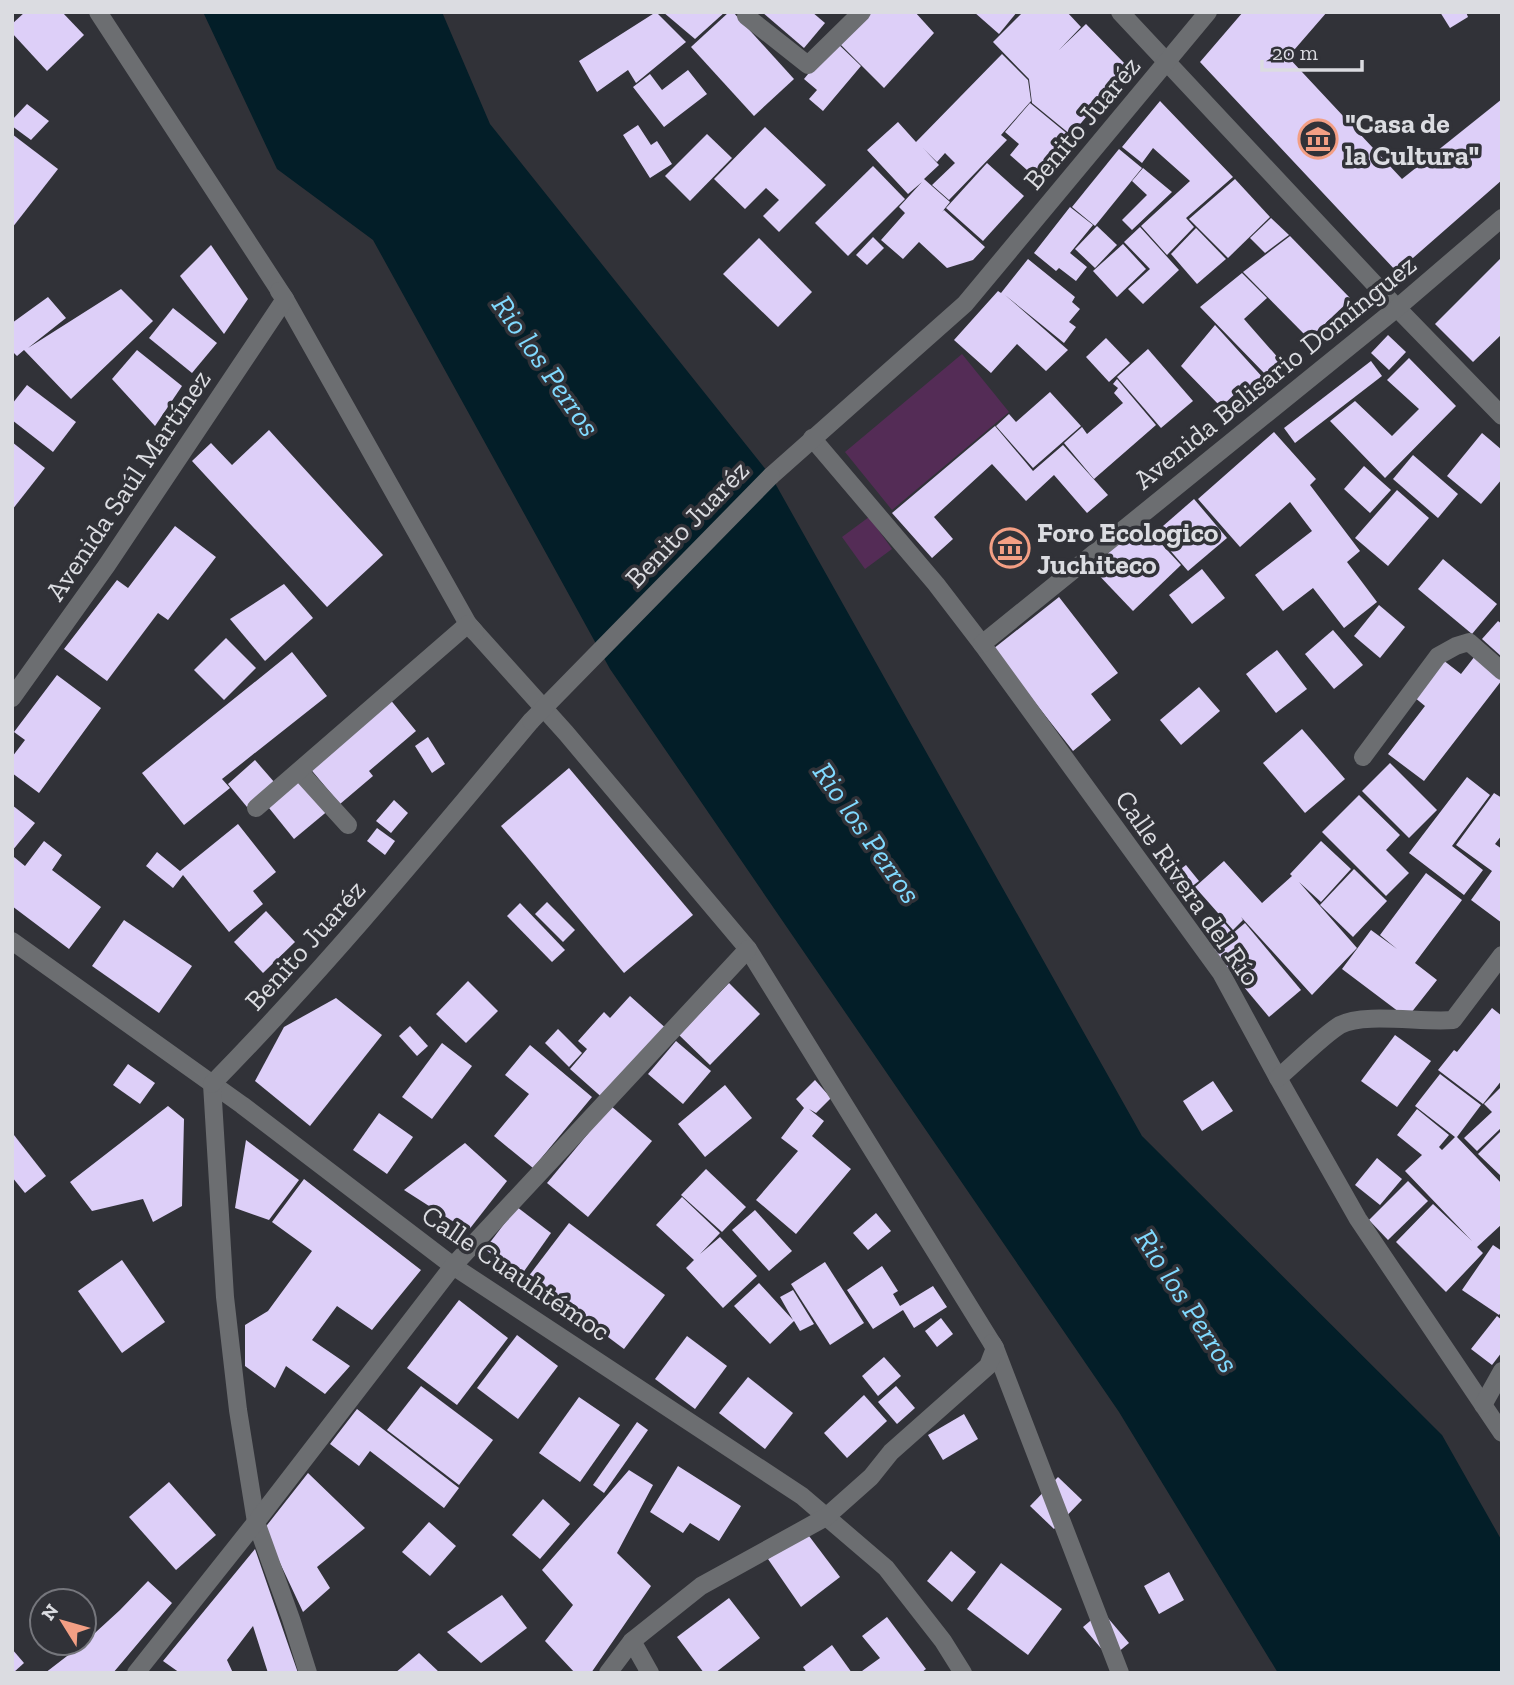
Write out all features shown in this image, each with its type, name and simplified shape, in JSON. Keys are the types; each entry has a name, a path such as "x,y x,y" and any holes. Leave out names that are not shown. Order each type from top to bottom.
{"street":[{"path":"98,12 285,299 468,624 566,733 748,949 995,1348 1120,1673"},
{"path":"746,16 808,65 862,12"},
{"path":"1120,12 1502,416"},
{"name":"Benito Juaréz","path":"212,1084 399,878 531,721 771,476 965,304 1208,12"},
{"name":"Avenida Belisario Domínguez","path":"982,644 1397,308 1502,218"},
{"name":"Avenida Saúl Martínez","path":"12,698 107,565 285,299"},
{"name":"Calle Rivera del Río","path":"812,438 936,584 982,644 1221,973 1358,1219 1502,1433"},
{"path":"257,808 468,624"},
{"path":"1363,757 1438,656 1469,642 1502,671"},
{"path":"299,772 348,825"},
{"name":"Calle Cuauhtémoc","path":"12,942 212,1084 453,1266 802,1496 886,1568 943,1641 963,1673"},
{"path":"136,1673 453,1266 748,949"},
{"path":"1278,1078 1340,1025 1362,1018 1433,1022 1453,1020 1502,955"},
{"path":"212,1084 225,1297 238,1410 256,1522 308,1673"},
{"path":"608,1673 632,1641 701,1586 826,1517 871,1477 891,1452 988,1366 995,1348"},
{"path":"1483,1405 1502,1371"},
{"path":"632,1641 650,1673"}],"shaded area":[{"path":"962,354 1009,412 892,510 845,452"},
{"path":"869,517 892,549 865,569 842,537"}],"water":[{"name":"Rio los Perros","path":"203,12 442,12 490,124 771,476 1142,1136 1442,1435 1502,1541 1502,1673 1278,1673 1119,1412 610,669 373,240 277,169"}],"building":[{"path":"25,12 62,12 84,35 47,71 12,33 12,24"},
{"path":"656,12 686,42 636,83 628,70 597,92 579,61"},
{"path":"663,12 725,12 695,39"},
{"path":"729,12 733,12 794,79 754,116 691,47"},
{"path":"762,12 812,12 825,23 804,48"},
{"path":"867,12 915,12 934,33 884,88 838,42"},
{"path":"974,12 1017,12 999,34"},
{"path":"1023,12 1067,12 1081,27 1059,50 1086,24 1128,67 1071,135 1032,103 1029,79 993,42"},
{"name":"\"Casa de la Cultura\"","path":"1243,12 1327,12 1288,57 1402,179 1502,99 1502,180 1397,272 1200,62"},
{"path":"1440,12 1466,12 1468,17 1450,28"},
{"path":"835,41 861,66 823,111 809,99 817,90 804,79"},
{"path":"1002,54 1028,80 1031,101 1001,135 1007,140 949,200 932,185 955,163 945,153 937,162 923,148 939,165 924,179 950,202 942,212 944,210 985,247 973,260 947,268 919,242 903,259 881,240 905,213 899,207 922,182 908,194 867,150 898,122 916,142"},
{"path":"688,70 707,94 664,127 633,87 650,74 662,90"},
{"path":"1160,101 1233,177 1186,218 1194,227 1167,255 1141,226 1190,181 1153,148 1142,163 1122,147"},
{"path":"1030,103 1070,136 1036,178 1010,155 1019,144 1005,132"},
{"path":"27,104 49,121 31,140 12,126 12,120"},
{"path":"638,125 651,145 657,141 672,164 650,178 623,135"},
{"path":"765,127 826,185 779,232 763,216 779,200 766,188 745,209 714,179"},
{"path":"12,134 58,169 12,228"},
{"path":"707,134 732,158 690,201 665,176"},
{"path":"1119,149 1142,168 1095,226 1072,207"},
{"path":"987,163 1024,196 983,241 946,208"},
{"path":"873,166 905,199 848,256 815,223"},
{"path":"1143,168 1172,192 1132,230 1122,220 1147,195 1132,181"},
{"path":"1235,179 1270,217 1228,258 1189,219"},
{"path":"1070,207 1093,225 1070,253 1087,267 1076,281 1059,268 1056,271 1034,253"},
{"path":"1271,218 1289,235 1265,253 1250,238"},
{"path":"1097,226 1117,245 1095,268 1075,249"},
{"path":"1140,227 1179,270 1143,304 1128,289 1150,269 1124,242"},
{"path":"1196,228 1226,259 1197,284 1171,254"},
{"path":"1290,236 1351,299 1309,339 1243,272"},
{"path":"873,237 884,248 867,265 856,255"},
{"path":"759,238 812,292 778,327 723,274"},
{"path":"1123,244 1146,269 1117,297 1093,271"},
{"path":"211,245 248,299 224,334 180,276"},
{"path":"1502,257 1502,334 1473,362 1435,324"},
{"path":"1028,259 1075,297 1072,302 1080,309 1069,322 1076,327 1064,343 1005,295 1068,350 1046,371 1017,344 991,373 954,340 998,291 1001,293"},
{"path":"1242,273 1267,298 1244,319 1280,360 1265,374 1200,307"},
{"path":"121,289 153,321 71,399 24,350 17,356 12,351 12,323 48,297 66,318 28,348"},
{"path":"173,308 217,343 192,373 149,338"},
{"path":"1215,325 1265,380 1246,397 1239,390 1221,407 1181,366"},
{"path":"1388,335 1406,352 1389,370 1371,353"},
{"path":"1106,338 1130,363 1109,382 1086,357"},
{"path":"1148,349 1193,401 1161,428 1117,377"},
{"path":"137,350 182,386 155,426 112,379"},
{"path":"1409,358 1456,406 1385,478 1330,421 1355,401 1392,436 1419,409 1387,380"},
{"path":"1371,361 1382,376 1295,443 1284,428"},
{"path":"1117,379 1156,425 1094,479 1064,443 1082,427 1087,434 1123,403 1114,393 1118,388 1113,384"},
{"path":"27,385 76,422 53,452 12,420 12,404"},
{"path":"1050,392 1081,426 1033,468 996,426 1009,414 1016,422"},
{"path":"995,426 1033,471 1063,445 1108,495 1087,513 1054,475 1026,501 992,464 934,517 953,539 932,558 892,513"},
{"path":"269,430 383,555 327,607 192,461 211,443 232,465"},
{"path":"1274,432 1316,479 1310,485 1360,551 1347,562 1377,602 1344,628 1313,588 1283,611 1255,575 1312,531 1290,502 1240,547 1198,499"},
{"path":"1482,433 1502,450 1502,479 1481,504 1447,476"},
{"path":"12,442 45,468 12,510"},
{"path":"1413,455 1458,494 1438,518 1393,479"},
{"path":"1364,466 1391,490 1370,513 1344,489"},
{"path":"1397,490 1429,518 1388,566 1355,538"},
{"path":"1194,499 1227,538 1188,571 1155,533"},
{"path":"1141,522 1181,565 1133,611 1092,568"},
{"path":"175,526 216,557 168,620 158,613 107,681 64,649 117,580 128,588"},
{"path":"1443,559 1497,604 1472,634 1418,589"},
{"path":"1202,569 1225,598 1192,624 1169,595"},
{"path":"284,584 313,618 265,661 230,619"},
{"path":"1059,597 1118,673 1091,694 1111,720 1073,751 993,649"},
{"path":"1379,605 1405,627 1380,658 1354,636"},
{"path":"1498,621 1502,624 1502,657 1482,639"},
{"path":"1333,630 1363,665 1334,689 1305,654"},
{"path":"226,638 256,668 224,700 194,670"},
{"path":"1277,650 1307,689 1276,713 1246,674"},
{"path":"292,652 327,696 222,779 230,788 184,825 142,773"},
{"path":"1475,656 1502,677 1502,680 1424,781 1388,754 1425,706 1414,697 1443,660 1461,674"},
{"path":"57,675 101,708 39,793 12,773 12,757 25,740 14,732"},
{"path":"1199,687 1220,711 1181,745 1160,720"},
{"path":"389,698 416,731 369,771 373,776 340,804 308,766"},
{"path":"1302,729 1345,779 1305,813 1263,763"},
{"path":"428,737 445,764 432,773 415,746"},
{"path":"255,760 275,783 247,807 228,784"},
{"path":"1390,763 1437,810 1409,838 1362,791"},
{"path":"569,768 693,915 624,973 501,826"},
{"path":"301,775 330,809 294,839 265,803"},
{"path":"1467,777 1490,795 1452,846 1483,870 1464,895 1409,853"},
{"path":"1494,793 1502,798 1502,835 1495,844 1502,849 1502,923 1471,900 1492,871 1456,845"},
{"path":"1359,795 1400,835 1386,850 1409,873 1386,896 1322,832"},
{"path":"394,800 408,813 391,833 376,821"},
{"path":"12,805 35,823 12,851"},
{"path":"238,824 276,872 253,891 263,904 229,932 183,875 173,888 146,866 157,852 180,871"},
{"path":"377,828 395,841 385,855 367,841"},
{"path":"44,841 62,855 52,870 101,907 69,949 12,906 12,859 14,857 25,866"},
{"path":"1321,841 1351,869 1321,902 1299,882 1357,948 1312,995 1241,917 1243,920 1233,930 1195,887 1224,861 1262,903 1292,876 1290,874"},
{"path":"1186,865 1199,881 1182,894 1169,878"},
{"path":"1354,869 1387,901 1353,937 1320,905"},
{"path":"1426,873 1462,900 1415,963 1437,980 1407,1018 1342,969 1371,930 1397,949 1380,935"},
{"path":"547,902 575,930 563,942 535,914"},
{"path":"520,903 565,950 552,962 507,916"},
{"path":"266,911 295,942 263,973 234,942"},
{"path":"1220,918 1231,931 1217,944 1205,931"},
{"path":"124,920 192,966 159,1013 92,966"},
{"path":"1245,923 1301,990 1269,1017 1213,950"},
{"path":"468,981 498,1011 466,1043 436,1014"},
{"path":"729,983 760,1014 710,1065 679,1035"},
{"path":"630,996 669,1031 606,1101 570,1069 587,1049 578,1041 604,1012 610,1018"},
{"path":"336,998 382,1035 310,1126 255,1081 284,1027"},
{"path":"1492,1008 1502,1016 1502,1080 1483,1104 1438,1070 1454,1050 1457,1052"},
{"path":"410,1026 428,1046 417,1056 399,1036"},
{"path":"558,1029 582,1053 569,1067 545,1043"},
{"path":"1395,1035 1431,1061 1397,1107 1361,1081"},
{"path":"676,1041 711,1071 683,1104 648,1074"},
{"path":"442,1043 472,1066 432,1119 402,1097"},
{"path":"530,1045 592,1097 533,1168 494,1136 529,1094 505,1075"},
{"path":"128,1064 155,1083 140,1104 113,1085"},
{"path":"1440,1074 1481,1105 1457,1137 1502,1184 1502,1224 1477,1247 1483,1253 1446,1292 1396,1242 1433,1204 1472,1241 1405,1171 1422,1155 1397,1135 1417,1109 1449,1135 1439,1147 1442,1150 1455,1137 1415,1106"},
{"path":"815,1080 831,1098 816,1113 809,1109 824,1121 812,1136 851,1169 796,1234 756,1200 798,1151 781,1138 804,1108 796,1099"},
{"path":"1213,1081 1233,1111 1202,1131 1183,1101"},
{"path":"725,1085 752,1118 705,1157 678,1124"},
{"path":"1502,1086 1502,1127 1477,1151 1464,1138 1492,1112 1484,1104"},
{"path":"168,1106 184,1119 182,1206 153,1222 143,1199 92,1211 70,1182"},
{"path":"611,1106 652,1141 588,1217 547,1183"},
{"path":"379,1113 413,1137 387,1174 353,1150"},
{"path":"1502,1130 1502,1177 1478,1154"},
{"path":"14,1135 46,1176 25,1193 12,1177"},
{"path":"246,1140 299,1180 269,1220 235,1208"},
{"path":"465,1143 507,1181 468,1231 404,1190"},
{"path":"1377,1158 1402,1179 1380,1205 1355,1185"},
{"path":"706,1169 746,1207 722,1232 681,1195"},
{"path":"304,1179 421,1270 372,1330 337,1306 312,1340 350,1366 325,1394 286,1366 275,1388 245,1366 245,1325 268,1311 312,1251 272,1222"},
{"path":"1408,1181 1428,1201 1388,1240 1369,1220"},
{"path":"682,1197 720,1233 700,1254 720,1237 757,1276 723,1308 686,1268 694,1260 656,1225"},
{"path":"517,1207 551,1233 520,1277 485,1249"},
{"path":"755,1210 792,1251 769,1271 732,1230"},
{"path":"876,1213 891,1231 868,1250 853,1233"},
{"path":"569,1223 665,1295 624,1349 528,1277"},
{"path":"1493,1245 1502,1251 1502,1311 1499,1315 1462,1290"},
{"path":"122,1260 165,1322 122,1353 78,1291"},
{"path":"825,1262 864,1323 830,1345 791,1284"},
{"path":"882,1266 898,1291 893,1294 900,1306 933,1286 947,1307 914,1328 903,1310 873,1329 847,1290"},
{"path":"759,1283 793,1320 780,1297 793,1290 814,1324 800,1331 794,1321 770,1344 734,1306"},
{"path":"459,1300 508,1338 457,1405 407,1368"},
{"path":"1497,1316 1502,1320 1502,1352 1492,1365 1471,1349"},
{"path":"941,1318 953,1334 937,1347 925,1331"},
{"path":"517,1335 558,1366 518,1419 477,1388"},
{"path":"687,1336 727,1366 695,1409 655,1379"},
{"path":"884,1357 901,1376 878,1396 862,1376"},
{"path":"748,1377 793,1413 765,1449 719,1413"},
{"path":"421,1386 493,1440 459,1485 387,1430"},
{"path":"896,1386 915,1408 897,1424 878,1402"},
{"path":"864,1395 887,1421 847,1458 824,1433"},
{"path":"579,1397 620,1425 580,1482 539,1453"},
{"path":"357,1409 459,1488 444,1508 370,1451 359,1466 330,1444"},
{"path":"964,1414 978,1439 943,1460 928,1435"},
{"path":"637,1422 648,1430 604,1493 593,1485"},
{"path":"678,1466 741,1506 719,1541 690,1523 683,1533 650,1512"},
{"path":"629,1470 653,1485 617,1553 651,1586 591,1673 575,1673 545,1641 573,1605 542,1570"},
{"path":"308,1473 365,1528 317,1567 330,1588 303,1612 264,1529"},
{"path":"1058,1477 1082,1500 1054,1529 1030,1506"},
{"path":"169,1482 216,1535 176,1570 129,1517"},
{"path":"543,1499 570,1524 540,1559 512,1535"},
{"path":"429,1522 456,1546 430,1576 402,1552"},
{"path":"806,1532 840,1577 801,1607 768,1559"},
{"path":"255,1549 298,1673 268,1673 253,1626 227,1660 233,1673 180,1673 163,1661"},
{"path":"951,1551 976,1572 952,1602 927,1581"},
{"path":"1001,1563 1062,1609 1028,1655 967,1609"},
{"path":"1169,1572 1184,1600 1159,1614 1144,1586"},
{"path":"148,1581 172,1603 113,1673 45,1673 66,1657 98,1657 98,1630"},
{"path":"502,1595 527,1628 481,1663 447,1632"},
{"path":"729,1598 760,1638 715,1673 704,1673 677,1637"},
{"path":"1102,1611 1129,1643 1110,1659 1083,1627"},
{"path":"887,1617 926,1669 921,1673 862,1671 880,1658 862,1636"},
{"path":"832,1645 852,1673 807,1673 803,1667"},
{"path":"12,1649 24,1663 13,1673 12,1673"},
{"path":"419,1653 440,1673 395,1673"}],"place":[{"name":"\"Casa de la Cultura\"","path":"1318,139"},
{"name":"Foro Ecologico Juchiteco","path":"1010,548"}]}
